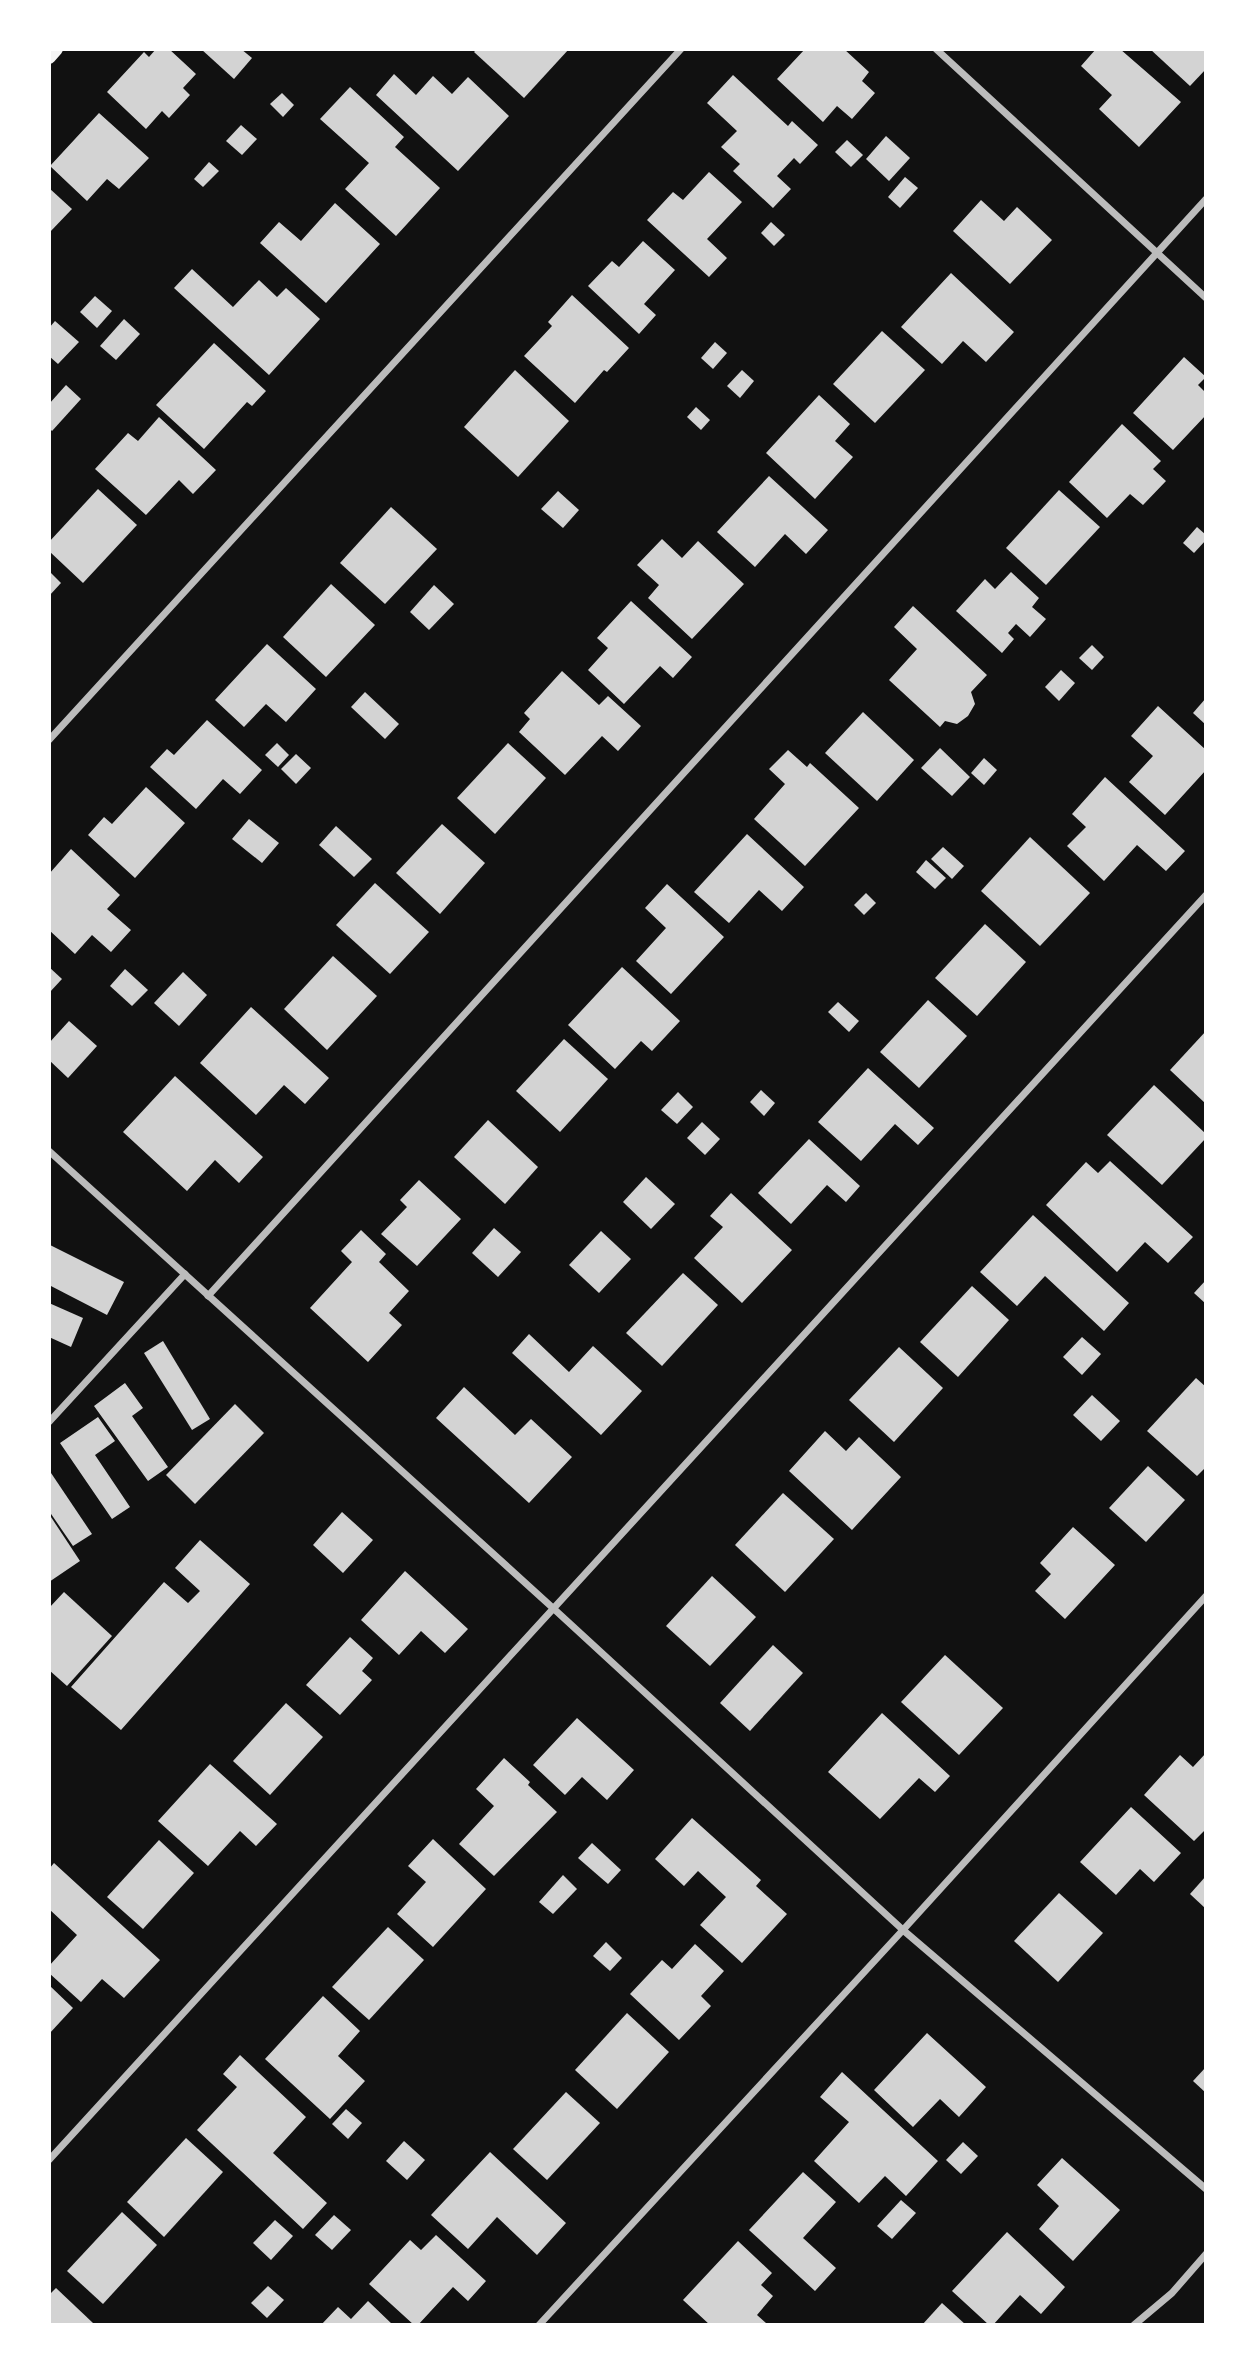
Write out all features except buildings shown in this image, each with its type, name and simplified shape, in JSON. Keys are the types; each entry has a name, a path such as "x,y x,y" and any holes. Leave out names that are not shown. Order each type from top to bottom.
{"main road":[{"path":"49,57 57,49"}],"street":[{"path":"49,740 681,49"},
{"path":"936,49 1206,299"},
{"path":"208,1296 1206,200"},
{"path":"49,2160 1206,895"},
{"path":"49,1151 903,1930 1206,2189"},
{"path":"49,1422 185,1274"},
{"path":"539,2325 1206,1596"},
{"path":"1134,2325 1172,2293 1206,2254"}]}
